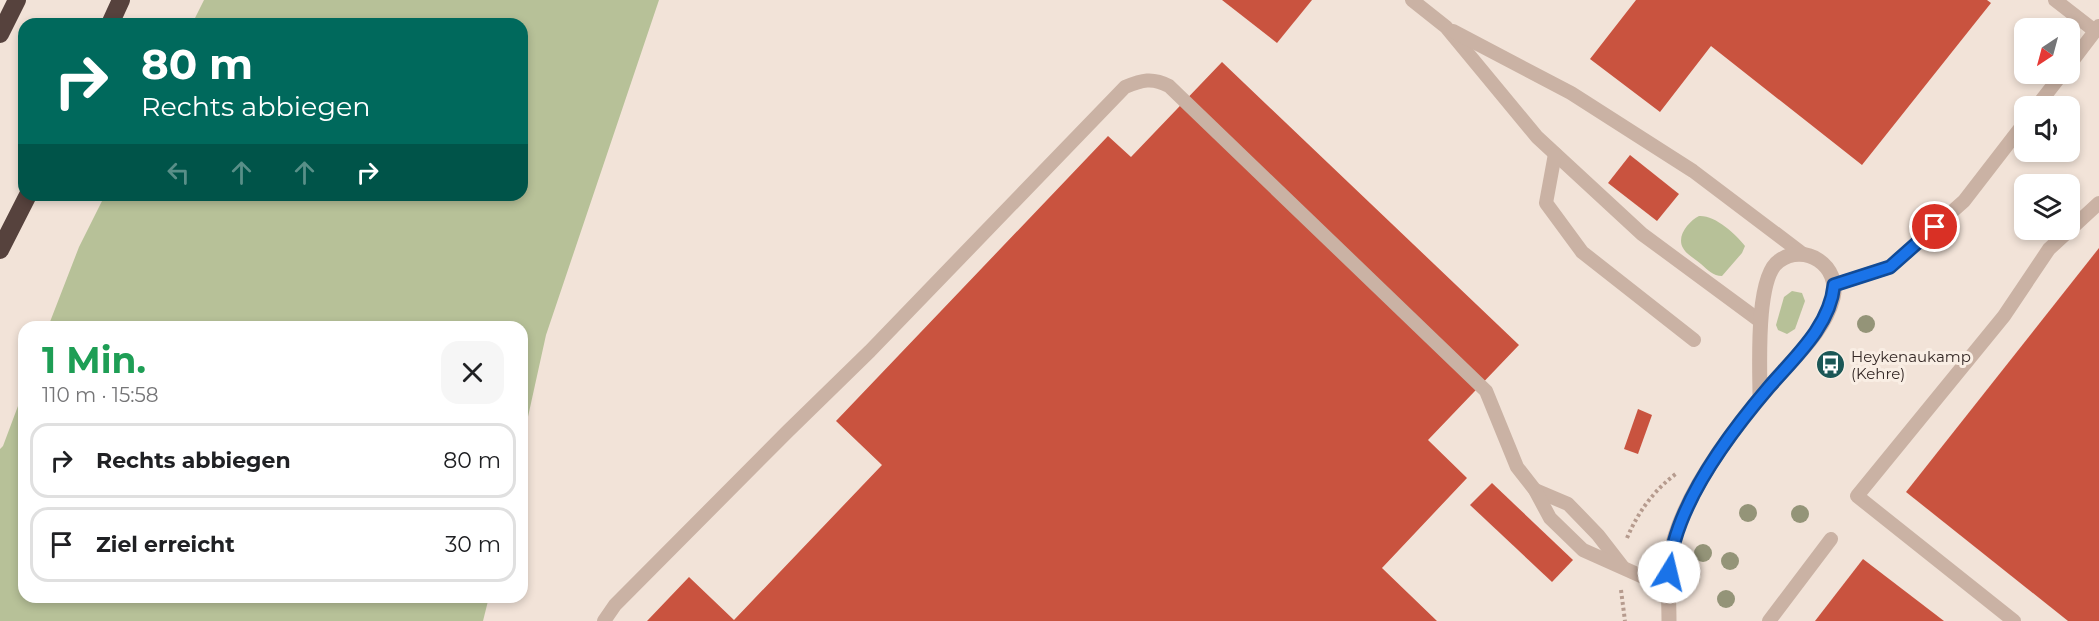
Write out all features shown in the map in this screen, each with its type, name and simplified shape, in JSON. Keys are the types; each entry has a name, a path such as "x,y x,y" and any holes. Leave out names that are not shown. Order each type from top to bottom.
{"highway":[{"path":"2,26 17,0"},
{"path":"113,18 122,0"},
{"path":"0,250 25,201"}],"street":[{"path":"1669,621 1670,557 1688,504 1712,464 1760,397 1819,327 1833,298 1834,285 1829,270 1820,260 1803,254 1789,256 1778,261 1766,281 1760,321 1760,397"}],"lane":[{"path":"1412,0 1446,27 1561,87 1693,171 1803,254"},
{"path":"2055,0 2097,29 2080,51"},
{"path":"1446,27 1537,137 1642,234 1760,321"},
{"path":"604,621 615,605 870,351 1125,87 1143,79 1158,80 1169,86 1486,391 1516,467 1535,490 1550,518 1584,550 1668,588"},
{"path":"2045,96 2054,84"},
{"path":"1834,285 1890,267 1964,201 2014,136"},
{"path":"1555,153 1546,203 1582,252 1694,340"},
{"path":"2014,621 1857,496 2004,316 2049,249 2099,203"},
{"path":"1535,490 1569,504 1598,535 1623,568"},
{"path":"1769,621 1831,539"}],"path":[{"path":"1625,621 1621,591 1625,544 1639,512 1666,481 1682,470 1712,464"}],"green space":[{"path":"204,0 659,0 546,335 528,417 528,321 50,321 79,247 102,201 528,201 528,18 195,18"},
{"path":"1699,216 1718,222 1731,231 1745,246 1742,253 1722,276 1711,272 1688,254 1681,243 1682,234 1688,225"},
{"path":"1792,291 1802,293 1805,301 1795,329 1787,334 1778,330 1776,325 1784,297"},
{"path":"18,406 18,603 488,603 483,621 0,621 0,449"}],"building":[{"path":"1222,0 1312,0 1277,43"},
{"path":"1636,0 1987,0 1991,3 1862,165 1711,46 1660,112 1590,59"},
{"path":"1222,62 1519,345 1428,440 1467,478 1382,568 1437,621 647,621 689,577 734,620 882,465 836,421 1108,136 1131,157"},
{"path":"1630,155 1679,194 1657,221 1608,183"},
{"path":"2099,248 2099,621 2068,621 1906,492"},
{"path":"1638,409 1652,415 1638,454 1624,449"},
{"path":"1492,483 1573,560 1552,582 1470,505"},
{"path":"1863,559 1944,621 1815,621"}],"place":[{"name":"Heykenaukamp (Kehre)","path":"1830,365"}],"route":[{"path":"1669,572 1670,557 1679,527 1688,504 1703,477 1760,397 1819,327 1833,298 1834,285 1890,267 1935,227"}]}
